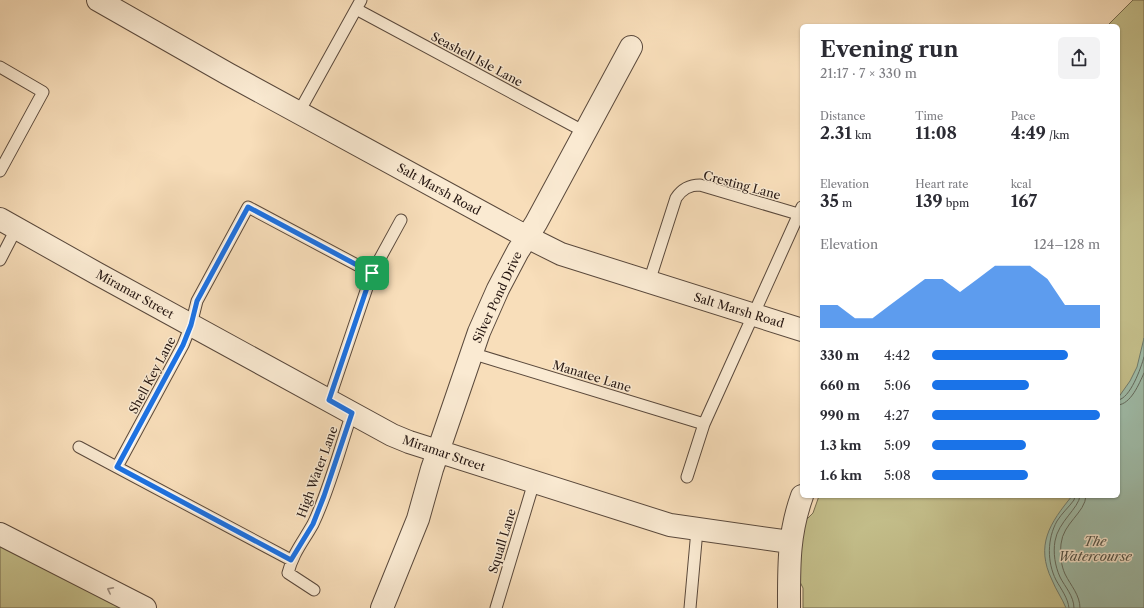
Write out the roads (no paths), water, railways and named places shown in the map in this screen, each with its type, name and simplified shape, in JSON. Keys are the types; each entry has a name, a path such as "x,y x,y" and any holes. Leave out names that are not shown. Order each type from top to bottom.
{"street":[{"name":"Salt Marsh Road","path":"111,3 204,60 527,237 561,254 800,329"},
{"name":"Silver Pond Drive","path":"382,608 418,519 426,488 471,353 482,325 498,289 631,47"},
{"name":"Miramar Street","path":"8,224 403,440 670,525 790,542"},
{"path":"789,608 790,542 801,498"},
{"path":"0,534 145,608"}],"lane":[{"name":"Seashell Isle Lane","path":"299,112 359,4 585,132"},
{"path":"0,67 43,92 0,171"},
{"name":"Cresting Lane","path":"649,282 676,198 682,190 687,187 700,185 800,210"},
{"name":"Shell Key Lane","path":"117,467 183,345 191,325 197,301 248,207 372,273"},
{"path":"687,477 704,424 800,210"},
{"path":"329,400 372,273 401,220"},
{"path":"0,260 8,224"},
{"name":"Manatee Lane","path":"471,353 704,424"},
{"name":"High Water Lane","path":"291,560 313,524 352,413"},
{"path":"79,447 291,560 288,573 314,590"},
{"name":"Squall Lane","path":"496,608 534,482"},
{"path":"690,608 697,530"}],"water":[{"name":"The Watercourse","path":"1144,338 1144,608 1066,608 1047,567 1045,545 1047,535 1057,516 1070,498 1120,498 1120,395 1130,381 1137,367"}]}
